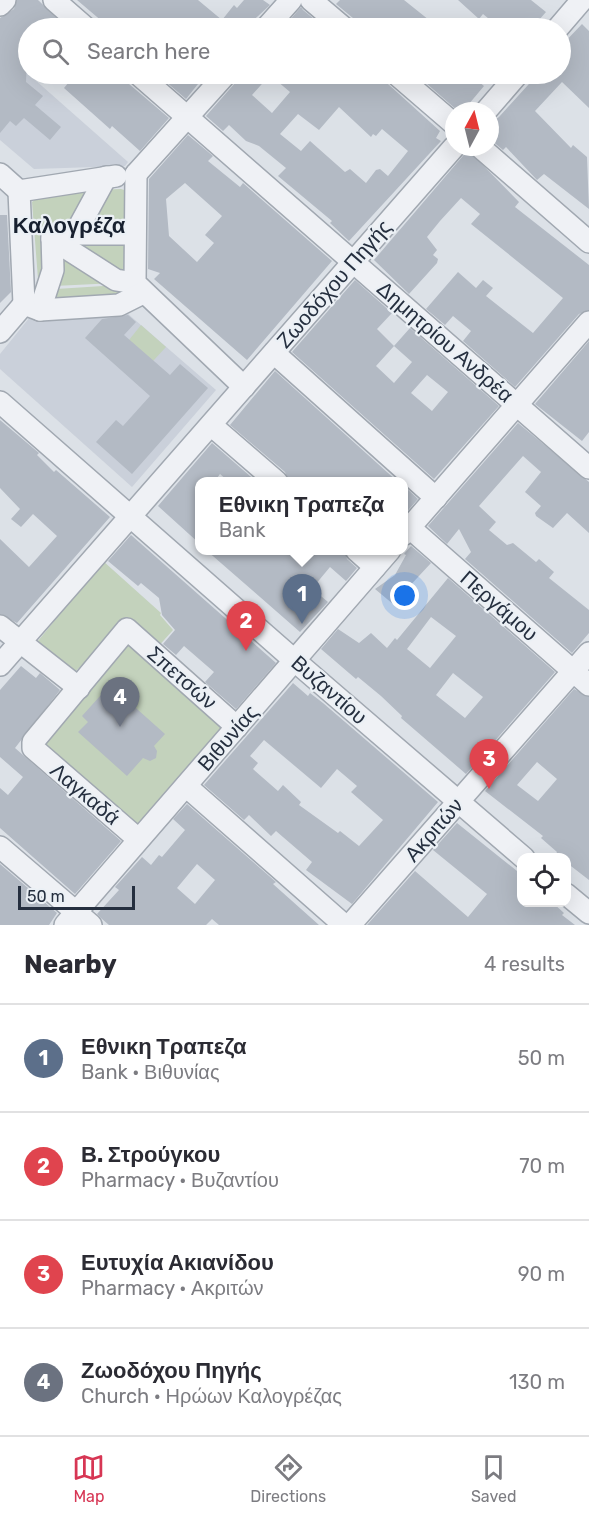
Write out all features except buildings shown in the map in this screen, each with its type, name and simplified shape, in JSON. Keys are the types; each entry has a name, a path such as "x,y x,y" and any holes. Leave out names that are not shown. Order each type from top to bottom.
{"street":[{"path":"0,5 4,0"},
{"path":"54,0 75,18"},
{"path":"275,18 291,0"},
{"path":"311,0 332,18"},
{"path":"568,18 579,6"},
{"name":"Δημητρίου Ανδρέα","path":"150,84 589,468"},
{"path":"139,288 134,234 136,174 217,84"},
{"path":"408,84 445,116"},
{"path":"494,102 509,84"},
{"name":"Ζωοδόχου Πηγής","path":"0,665 446,156"},
{"path":"490,156 589,242"},
{"path":"0,174 19,191 21,234 32,307"},
{"path":"19,191 136,174"},
{"path":"75,234 106,177"},
{"path":"21,234 52,237 75,234 134,234"},
{"path":"52,237 116,280 139,288 244,387"},
{"path":"0,332 32,307 53,270 52,237"},
{"path":"32,307 119,305 139,288"},
{"path":"408,530 589,322"},
{"path":"274,353 436,498"},
{"name":"Βυζαντίου","path":"0,402 518,853"},
{"path":"211,425 271,477"},
{"name":"Περγάμου","path":"408,532 589,685"},
{"path":"362,555 375,567"},
{"name":"Βιθυνίας","path":"77,921 138,839 386,555"},
{"path":"0,626 79,688"},
{"name":"Σπετσών","path":"79,688 127,630 237,727"},
{"name":"Ακριτών","path":"350,925 589,653"},
{"name":"Λαγκαδά","path":"79,688 33,742 33,748 138,839"},
{"path":"186,786 344,925"},
{"path":"0,847 77,921"},
{"path":"571,897 589,913"}],"shaded area":[{"path":"0,49 18,65 18,84 40,84 128,162 125,166 34,169 0,140"},
{"path":"120,307 216,390 132,487 0,369 0,354 30,317"}],"green space":[{"path":"121,189 127,191 128,268 116,283 54,286 34,304 38,279 32,202 43,192"},
{"path":"119,285 120,303 57,307 56,289"},
{"path":"141,325 166,347 153,361 129,340"},
{"path":"103,561 161,613 160,615 173,630 156,649 124,622 75,672 38,641"},
{"path":"131,641 225,723 136,826 43,746"}],"place":[{"name":"Εθνικη Τραπεζα","path":"302,624"},
{"name":"Β. Στρούγκου","path":"246,651"},
{"name":"Ζωοδόχου Πηγής","path":"120,727"},
{"name":"Ευτυχία Ακιανίδου","path":"489,789"}],"district":[{"name":"Καλογρέζα","path":"69,225"}]}
